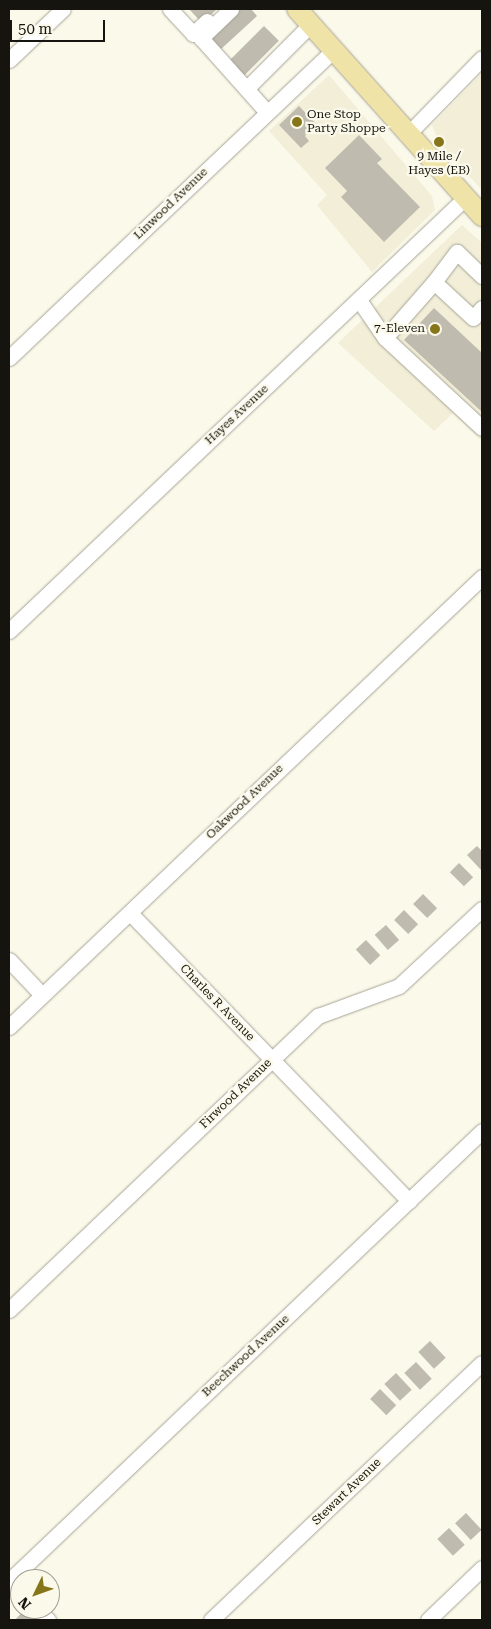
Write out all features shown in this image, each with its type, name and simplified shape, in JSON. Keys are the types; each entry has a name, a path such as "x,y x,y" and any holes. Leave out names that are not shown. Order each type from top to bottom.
{"main road":[{"path":"302,13 407,135 482,216"}],"street":[{"path":"9,60 64,9"},
{"path":"170,9 193,34 221,9"},
{"path":"231,9 201,38 267,112"},
{"path":"247,88 302,13"},
{"name":"Linwood Avenue","path":"9,358 334,50"},
{"path":"407,135 482,58"},
{"name":"Hayes Avenue","path":"9,631 465,198"},
{"path":"385,338 434,282 457,252 482,276"},
{"path":"434,282 479,318"},
{"path":"358,300 385,338 482,428"},
{"name":"Oakwood Avenue","path":"9,1027 482,577"},
{"name":"Firwood Avenue","path":"9,1310 327,1010 398,986 482,909"},
{"name":"Charles R Avenue","path":"130,912 271,1061 409,1201"},
{"path":"9,960 42,995"},
{"name":"Beechwood Avenue","path":"9,1581 482,1131"},
{"name":"Stewart Avenue","path":"211,1620 482,1363"},
{"path":"428,1620 482,1568"}],"shaded area":[{"path":"482,73 482,190 441,146 432,125"},
{"path":"329,75 432,196 435,210 372,272 317,205 327,195 269,131"},
{"path":"462,225 482,243 482,441 453,413 434,431 338,343"}],"building":[{"path":"189,9 217,9 202,23"},
{"path":"234,9 251,9 257,16 220,50 206,35"},
{"path":"264,26 279,41 243,76 229,61"},
{"path":"299,106 316,124 305,136 309,141 301,148 279,125"},
{"path":"359,135 382,159 377,163 420,207 384,242 341,197 347,191 325,168"},
{"path":"434,308 482,353 482,412 404,340"},
{"path":"477,846 482,851 481,870 467,855"},
{"path":"459,863 473,877 464,886 450,872"},
{"path":"423,894 437,908 427,918 413,904"},
{"path":"404,910 418,924 408,934 394,920"},
{"path":"386,925 399,940 388,950 375,935"},
{"path":"366,940 380,955 370,965 356,950"},
{"path":"430,1341 446,1358 434,1369 418,1352"},
{"path":"416,1362 432,1379 420,1390 404,1373"},
{"path":"396,1373 412,1390 400,1401 384,1384"},
{"path":"380,1389 396,1405 386,1415 370,1399"},
{"path":"466,1513 482,1530 471,1540 455,1523"},
{"path":"449,1528 465,1545 453,1556 437,1539"},
{"path":"44,1619 45,1620 15,1620"}],"place":[{"name":"One Stop Party Shoppe","path":"297,122"},
{"name":"9 Mile / Hayes (EB)","path":"439,142"},
{"name":"7-Eleven","path":"435,329"}]}
